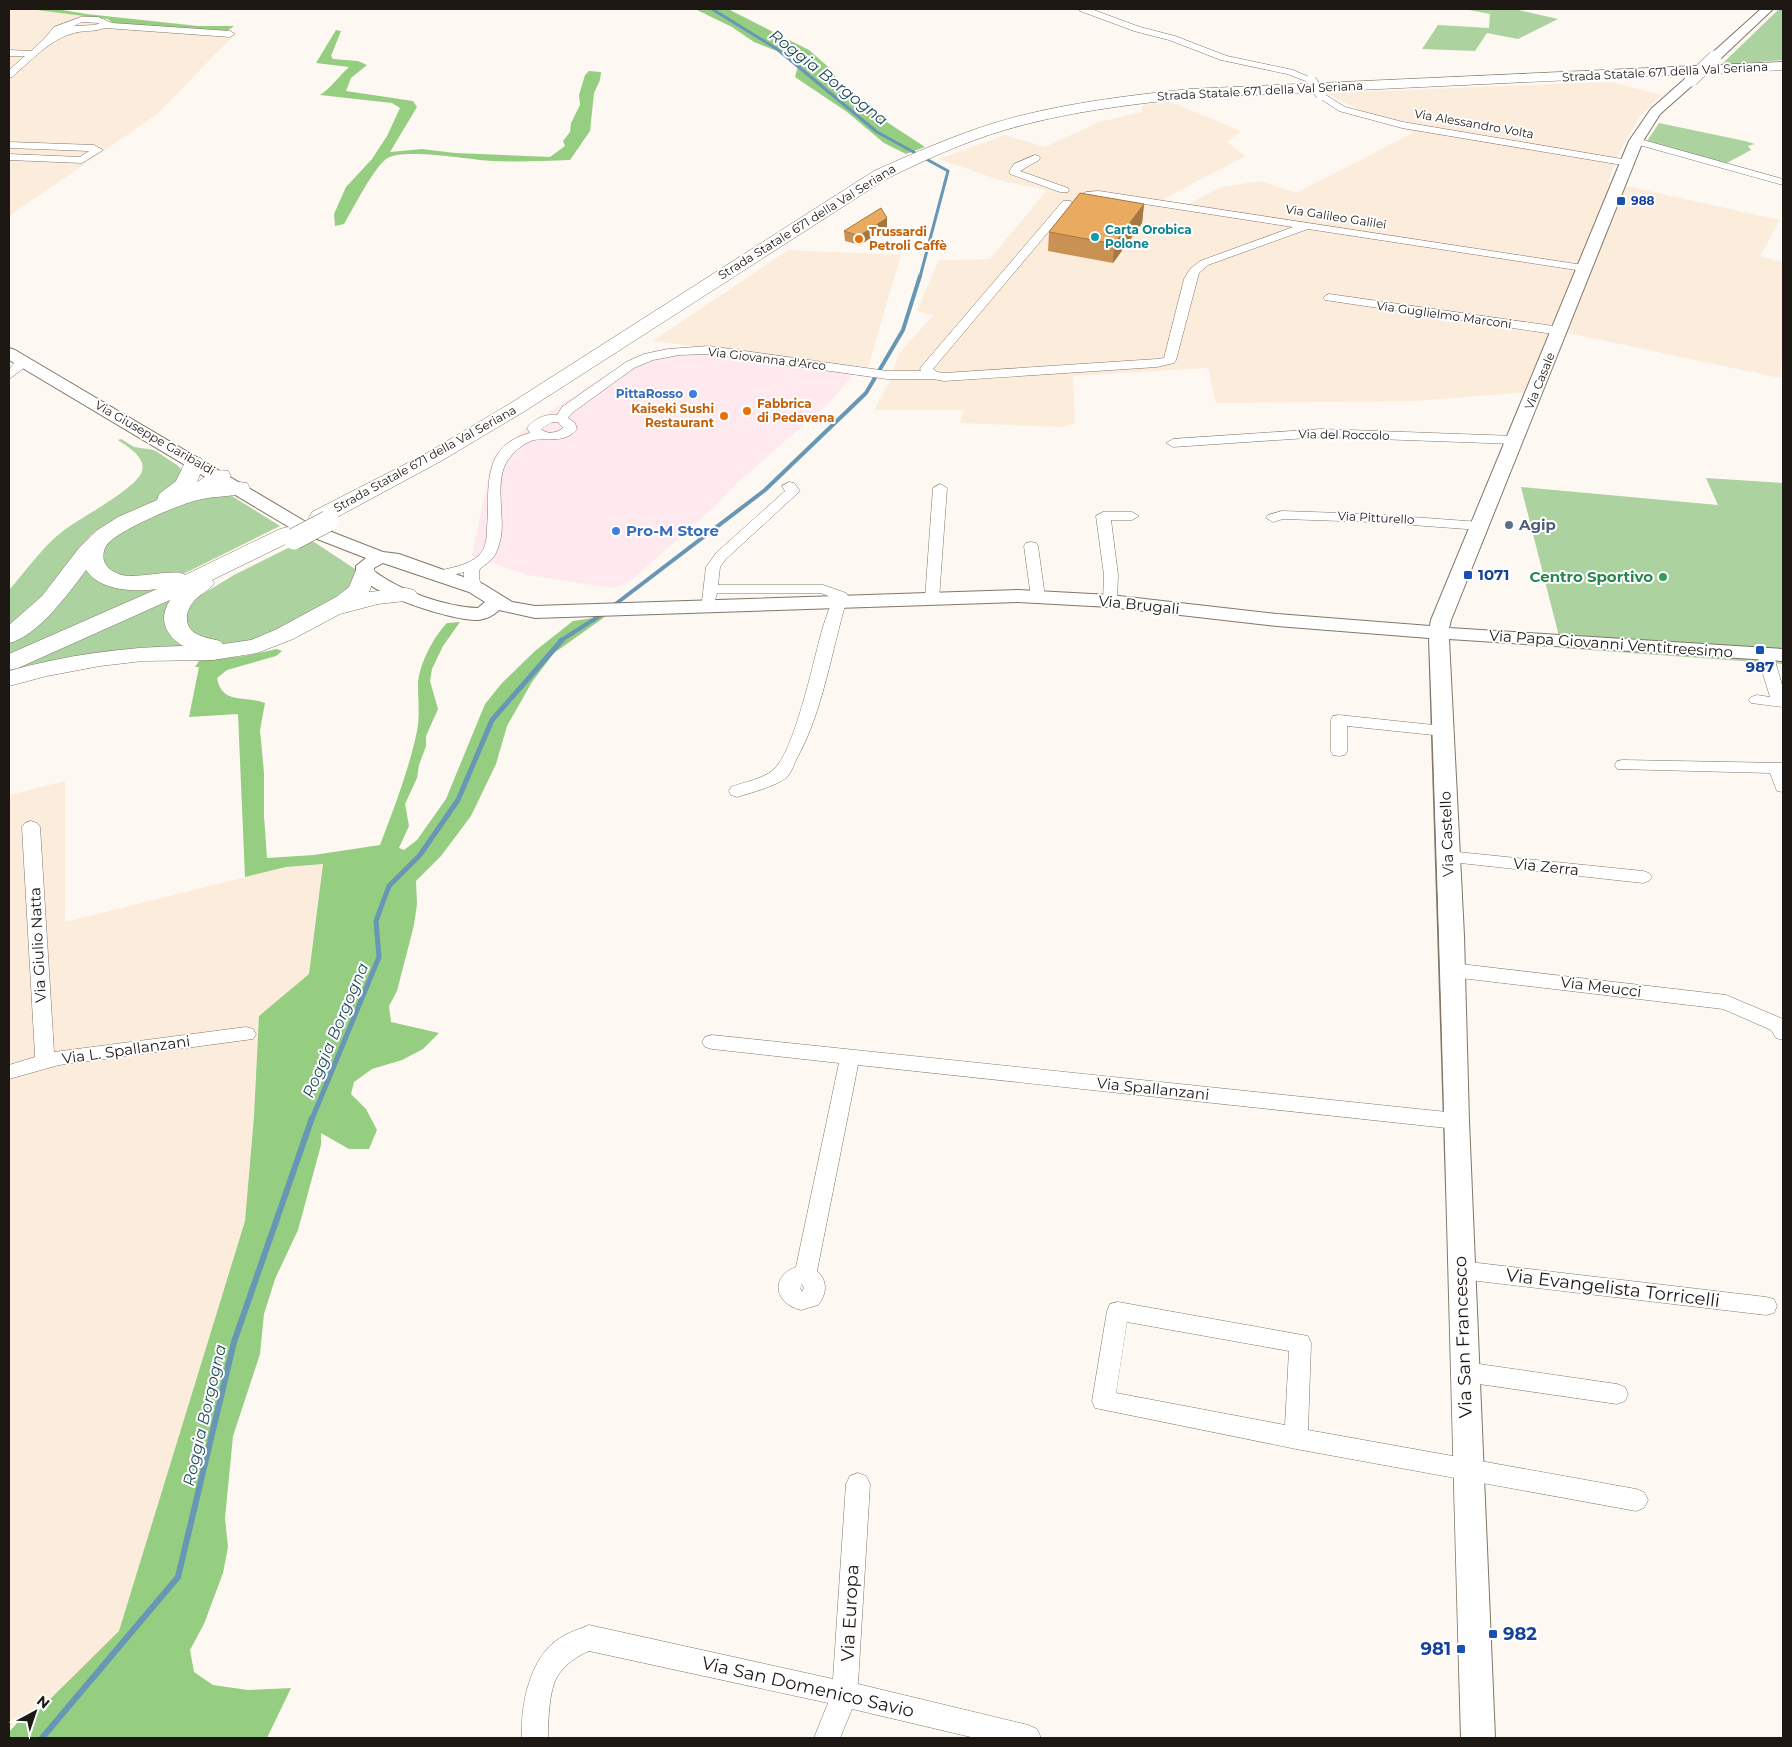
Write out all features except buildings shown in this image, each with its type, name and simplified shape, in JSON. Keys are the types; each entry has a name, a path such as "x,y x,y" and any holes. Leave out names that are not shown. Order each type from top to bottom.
{"highway":[{"name":"Strada Statale 671 della Val Seriana","path":"303,526 364,503 388,488 408,472 518,407 842,198 898,165 931,150 989,130 1048,114 1169,94 1625,75 1783,66"},
{"path":"185,492 192,474 194,462"},
{"path":"9,636 50,601 95,544 113,529 185,492 207,486 220,476"},
{"path":"185,492 239,488"},
{"path":"95,544 91,558 95,568 107,577 126,583 150,584 172,580 199,570 303,526"},
{"path":"234,649 194,643 180,634 174,622 175,610 198,585 303,526"},
{"path":"9,662 132,610 303,526"},
{"path":"9,679 44,668 100,659 143,654 213,653 256,646 326,613 354,595 359,590 370,565"},
{"path":"326,613 378,597 406,595"}],"street":[{"name":"Via Alessandro Volta","path":"1083,9 1137,29 1172,38 1224,58 1290,72 1311,80 1321,95 1342,109 1402,125 1628,163"},
{"name":"Via Casale","path":"1439,633 1441,620 1560,331 1583,268 1640,135 1655,112 1692,80 1766,9"},
{"path":"9,75 49,40 71,27 88,30 105,25 230,34"},
{"path":"9,53 34,54"},
{"path":"1640,135 1783,182"},
{"path":"9,144 94,148 98,150 82,160 9,157 22,145"},
{"path":"1036,158 1018,166 1014,172 1024,178 1064,190"},
{"path":"1064,190 1077,190 1086,195 1083,201 1067,203 1056,200 1054,196 1056,192 1064,190"},
{"name":"Via Galileo Galilei","path":"1086,195 1099,194 1583,268"},
{"path":"934,375 926,369 1067,203"},
{"name":"Via Giovanna d'Arco","path":"475,565 487,556 492,545 496,475 505,453 519,443 541,436 558,436 567,432 570,426 561,419 567,410 631,364 654,356 684,351 709,350 887,375 934,375 944,377 1157,363 1170,360 1190,280 1194,271 1204,263 1306,226"},
{"name":"Via Guglielmo Marconi","path":"1329,298 1560,331"},
{"name":"Via Giuseppe Garibaldi","path":"9,353 303,526 314,539 370,565 392,558 484,591 495,600 511,608 535,612 628,610"},
{"path":"9,375 16,366 24,362"},
{"name":"Via del Roccolo","path":"1173,443 1322,433 1430,439 1515,440"},
{"path":"709,598 713,567 721,556 793,491 789,486"},
{"path":"932,598 940,488"},
{"name":"Via Pitturello","path":"1273,518 1282,514 1342,516 1480,526"},
{"path":"1110,601 1110,575 1103,516 1132,516"},
{"path":"1031,546 1038,597"},
{"name":"Via Giuseppe Garibaldi","path":"370,565 375,581 406,595 460,612 526,615 535,612"},
{"path":"439,575 475,565"},
{"path":"475,565 470,574 470,580 476,588"},
{"name":"Via Brugali","path":"628,610 709,598 839,602 1018,596 1110,601 1277,620 1439,633"},
{"path":"479,614 491,608 495,600"},
{"path":"737,791 771,779 781,773 797,744 816,687 829,632 839,602"},
{"name":"Via Papa Giovanni Ventitreesimo","path":"1439,633 1774,655"},
{"name":"Via Castello","path":"1439,633 1452,936"},
{"path":"1757,700 1780,703 1774,655"},
{"path":"1339,751 1339,720 1443,731"},
{"path":"1623,765 1780,768 1783,787"},
{"name":"Via Giulio Natta","path":"31,827 45,1055 43,1062"},
{"name":"Via Zerra","path":"1448,857 1643,878"},
{"name":"Via San Francesco","path":"1452,936 1456,1121 1478,1738"},
{"name":"Via Meucci","path":"1452,970 1726,1002 1778,1025 1783,1033"},
{"name":"Via L. Spallanzani","path":"9,1072 58,1058 246,1034"},
{"name":"Via Spallanzani","path":"712,1042 1456,1121"},
{"path":"805,1276 850,1057"},
{"name":"Via Evangelista Torricelli","path":"1461,1270 1766,1306"},
{"path":"1296,1438 1300,1343 1118,1311 1103,1401 1296,1438 1636,1500"},
{"path":"1465,1372 1617,1394"},
{"name":"Via Europa","path":"827,1738 845,1694 858,1484"},
{"name":"Via San Domenico Savio","path":"535,1738 534,1719 545,1671 568,1647 589,1638 845,1694 1028,1738"}],"shaded area":[{"path":"9,9 29,9 108,19 114,24 237,32 156,115 9,216"},
{"path":"1611,82 1662,95 1639,117 1618,155 1608,182 1780,220 1760,256 1783,262 1783,346 1780,378 1568,333 1541,391 1415,401 1216,403 1208,368 1073,376 1075,423 1062,427 960,423 964,410 874,410 889,383 899,353 934,315 917,311 939,260 990,259 1047,190 1002,181 939,159 1005,135 1045,147 1099,122 1142,112 1142,105 1171,102 1241,131 1227,142 1245,156 1162,200 1189,204 1221,187 1261,181 1296,193 1413,133 1361,111 1326,93"},
{"path":"788,250 901,255 868,367 653,341"},
{"path":"698,346 856,366 850,379 829,403 737,483 713,508 627,584 611,588 528,575 472,556 492,458 529,425 628,361 654,351"},
{"path":"65,781 65,922 286,867 323,864 309,974 259,1016 254,1116 245,1221 119,1631 34,1715 9,1726 9,795"}],"green space":[{"path":"29,9 57,9 198,26 234,26 227,31 114,24 108,19"},
{"path":"695,9 728,9 809,50 833,71 841,92 925,147 906,154 884,143 847,112 795,77 799,63 792,57 754,42 732,27"},
{"path":"1464,9 1514,9 1558,19 1518,39 1487,33 1475,51 1422,49 1438,25 1489,28 1490,14"},
{"path":"1779,9 1783,9 1783,60 1721,65"},
{"path":"336,30 341,31 331,56 333,59 358,61 367,65 351,78 346,91 413,101 417,107 390,152 422,149 455,153 550,157 565,146 563,141 570,132 571,123 580,105 579,95 585,75 589,71 601,72 600,80 594,93 590,131 570,160 502,161 421,154 394,156 386,159 375,171 344,224 335,226 334,214 346,187 372,159 387,136 400,108 392,103 320,95 349,67 316,63"},
{"path":"1659,123 1755,144 1748,146 1751,150 1725,164 1647,141"},
{"path":"121,439 134,447 154,450 177,465 184,472 168,495 108,524 91,535 79,549 69,567 21,619 9,628 9,590 35,559 63,531 119,494 138,478 143,466 141,461 131,449 118,440"},
{"name":"Centro Sportivo","path":"1706,478 1783,483 1783,664 1562,648 1521,487 1718,505"},
{"path":"218,493 232,496 280,526 177,577 147,579 126,576 107,568 100,561 107,541 161,511"},
{"path":"308,538 358,571 354,591 266,635 239,643 226,644 212,641 198,635 183,624 184,612 196,598 234,575"},
{"path":"86,569 93,577 111,585 121,587 164,587 9,656 9,642 26,631"},
{"path":"174,597 188,646 37,667 9,674 9,670"},
{"path":"606,616 554,653 532,682 507,726 496,764 471,816 441,856 416,881 417,904 414,925 397,991 389,1006 391,1022 439,1033 423,1049 402,1060 372,1069 354,1082 351,1094 366,1109 377,1130 369,1149 349,1149 321,1133 321,1145 298,1230 275,1279 264,1314 260,1354 233,1436 225,1518 228,1547 223,1573 204,1624 190,1650 194,1672 213,1685 248,1690 291,1688 267,1738 9,1738 9,1732 17,1723 34,1715 119,1631 245,1221 254,1116 259,1016 309,974 323,864 286,867 245,877 238,714 189,717 199,667 195,667 199,661 244,656 277,649 282,651 276,656 227,670 217,678 224,692 229,696 265,703 260,730 264,773 264,816 267,858 314,855 380,845 401,789 414,746 418,720 418,685 424,660 432,643 447,623 460,622 443,646 432,669 430,681 438,709 426,736 426,746 419,765 417,778 405,804 409,826 399,848 404,850 417,840 446,799 485,704 502,683 535,651 573,621"}],"waterway":[{"name":"Roggia Borgogna","path":"712,9 777,49 877,132 948,171 920,277"},
{"name":"Roggia Borgogna","path":"613,606 765,490 866,393 903,330 920,276"},
{"name":"Roggia Borgogna","path":"560,641 604,613"},
{"name":"Roggia Borgogna","path":"312,1119 379,957 376,921 389,886 420,855 458,800 492,720 562,640"},
{"name":"Roggia Borgogna","path":"42,1738 178,1577 234,1342 312,1118"}],"place":[{"name":"988","path":"1621,201"},
{"name":"Carta Orobica Polone","path":"1095,237"},
{"name":"Trussardi Petroli Caffè","path":"859,239"},
{"name":"PittaRosso","path":"693,394"},
{"name":"Fabbrica di Pedavena","path":"747,411"},
{"name":"Kaiseki Sushi Restaurant","path":"724,416"},
{"name":"Agip","path":"1509,525"},
{"name":"Pro-M Store","path":"616,531"},
{"name":"1071","path":"1468,575"},
{"name":"Centro Sportivo","path":"1663,577"},
{"name":"987","path":"1760,650"},
{"name":"982","path":"1493,1634"},
{"name":"981","path":"1461,1649"}]}
